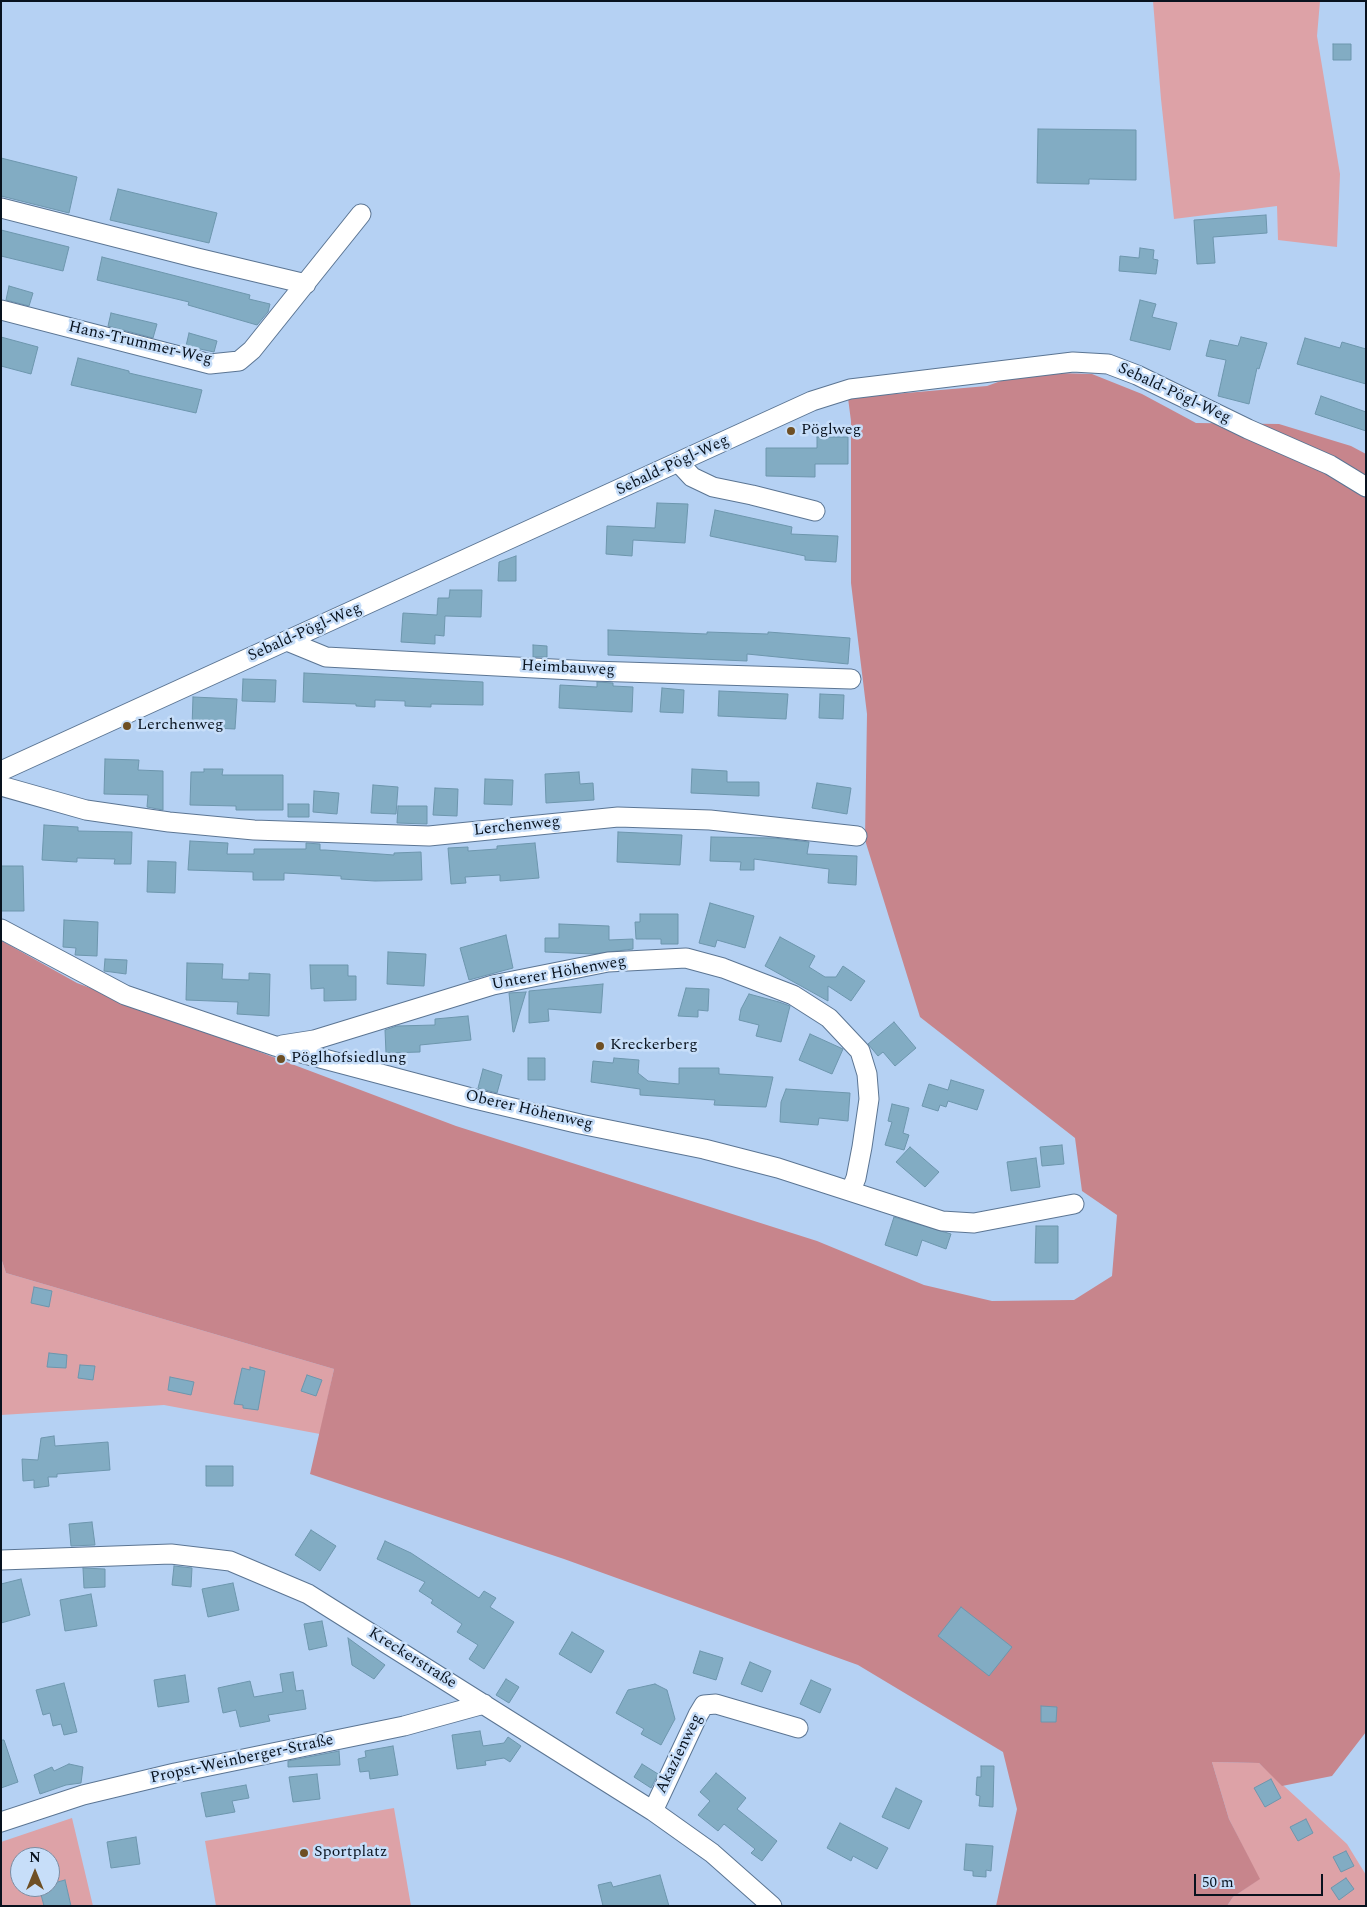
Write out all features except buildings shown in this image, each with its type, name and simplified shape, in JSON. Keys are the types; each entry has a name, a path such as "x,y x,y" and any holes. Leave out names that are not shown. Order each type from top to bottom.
{"street":[{"path":"1,208 306,284"},
{"name":"Hans-Trummer-Weg","path":"1,310 210,364 239,361 252,350 361,214"},
{"name":"Sebald-Pögl-Weg","path":"1,771 812,402 850,389 1073,362 1108,364 1137,375 1248,429 1330,464 1366,487"},
{"path":"679,463 692,477 714,487 752,494 815,511"},
{"name":"Heimbauweg","path":"288,641 326,657 591,671 851,679"},
{"name":"Lerchenweg","path":"1,786 86,810 168,822 254,830 429,836 618,817 710,820 857,836"},
{"name":"Oberer Höhenweg","path":"1,929 125,994 276,1046 475,1099 580,1124 704,1149 778,1168 851,1190 942,1222 974,1223 1021,1216 1074,1204"},
{"name":"Unterer Höhenweg","path":"276,1046 314,1040 493,985 608,962 686,958 723,968 794,995 829,1018 860,1050 868,1074 869,1099 856,1178 851,1190"},
{"name":"Kreckerstraße","path":"1,1560 171,1554 230,1561 308,1594 653,1811 712,1852 772,1906"},
{"name":"Propst-Weinberger-Straße","path":"1,1822 83,1795 404,1726 484,1704"},
{"name":"Akazienweg","path":"653,1811 704,1705 716,1704 798,1728"}],"shaded area":[{"path":"1153,1 1320,1 1317,36 1340,174 1337,247 1278,240 1277,206 1174,219"},
{"path":"1020,374 1092,374 1142,394 1196,423 1279,424 1351,446 1366,454 1366,1732 1332,1776 1282,1786 1259,1763 1212,1762 1229,1819 1260,1879 1233,1897 1227,1906 996,1906 1017,1809 1003,1752 858,1665 564,1559 310,1474 334,1369 6,1273 1,1258 2,941 77,983 456,1126 817,1241 924,1285 992,1301 1074,1300 1112,1276 1117,1215 1082,1191 1075,1138 920,1017 865,840 867,714 851,583 851,421 848,398 987,386"},
{"path":"1,1258 6,1273 334,1369 320,1434 164,1405 1,1415"},
{"path":"1212,1762 1259,1763 1347,1844 1366,1875 1366,1906 1227,1906 1233,1897 1259,1879 1229,1819"},
{"name":"Sportplatz","path":"394,1808 411,1906 216,1906 205,1841"},
{"path":"72,1818 93,1906 71,1906 65,1880 60,1881 60,1847 10,1847 10,1897 42,1897 44,1906 1,1906 1,1842"}],"place":[{"name":"Pöglweg","path":"791,431"},
{"name":"Lerchenweg","path":"127,726"},
{"name":"Kreckerberg","path":"600,1046"},
{"name":"Pöglhofsiedlung","path":"281,1059"},
{"name":"Sportplatz","path":"304,1853"}]}
